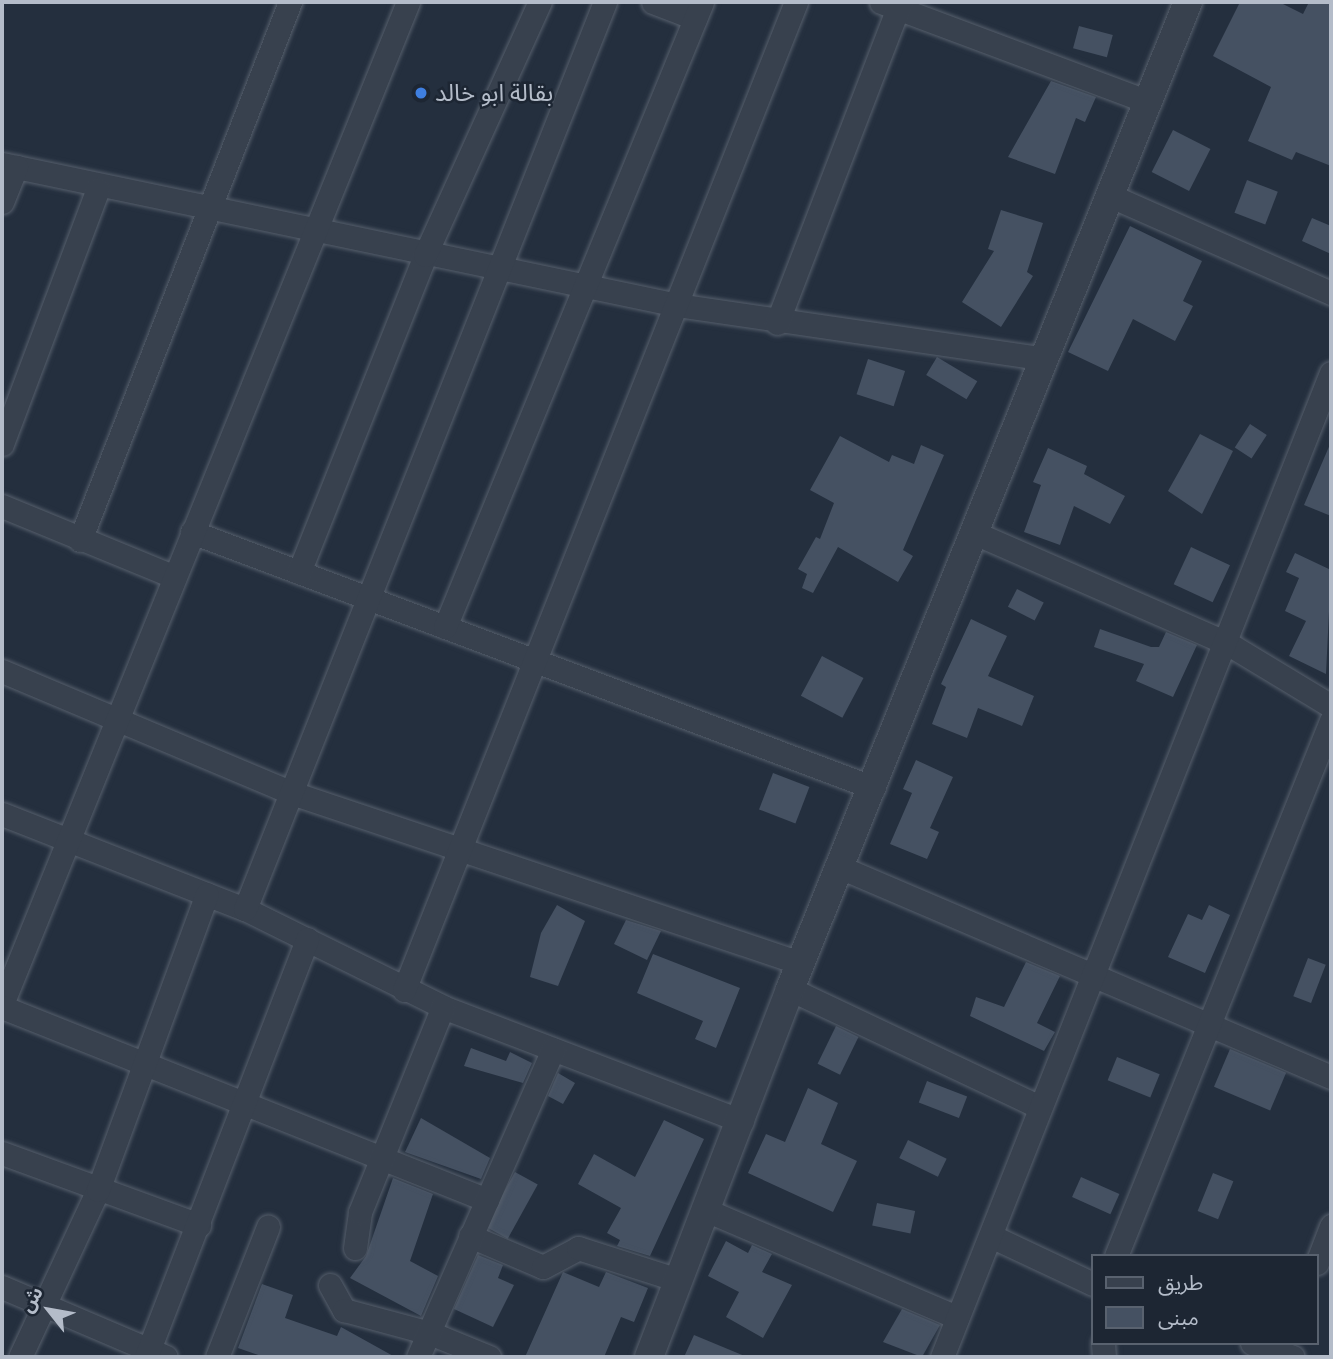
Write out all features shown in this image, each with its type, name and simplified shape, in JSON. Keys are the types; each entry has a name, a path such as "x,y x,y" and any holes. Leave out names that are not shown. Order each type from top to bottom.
{"street":[{"path":"80,540 290,2"},
{"path":"408,2 316,234 114,719 70,839 2,1006 241,1103 382,1156 486,1200"},
{"path":"299,572 425,255 540,2"},
{"path":"246,909 605,2"},
{"path":"445,627 699,10 653,2"},
{"path":"404,990 464,850 535,661 796,2"},
{"path":"649,1357 708,1211 800,963 842,868 977,534 1041,358 1111,196 1188,2"},
{"path":"777,323 893,4 1148,102"},
{"path":"2,202 9,166 98,189 677,305 777,323 1041,358"},
{"path":"2,444 98,189"},
{"path":"1111,196 1331,293"},
{"path":"942,1357 991,1236 1038,1106 1095,976 1331,373"},
{"path":"2,506 173,576"},
{"path":"192,532 874,788"},
{"path":"977,534 1227,643 1331,706"},
{"path":"2,671 292,793 800,963"},
{"path":"1117,1254 1212,1026 1331,721"},
{"path":"2,814 246,909 404,990 443,1007 742,1121"},
{"path":"842,868 1331,1077"},
{"path":"20,1357 42,1302 98,1190 207,894"},
{"path":"2,1287 42,1302 153,1355 241,1103 307,939"},
{"path":"790,989 1038,1106"},
{"path":"355,1248 382,1156 443,1007"},
{"path":"418,1357 554,1049"},
{"path":"2,1153 199,1225"},
{"path":"708,1211 957,1317"},
{"path":"1319,1258 1331,1226"},
{"path":"217,1357 268,1227"},
{"path":"470,1236 543,1267 578,1248 678,1280"},
{"path":"991,1236 1092,1284"},
{"path":"330,1285 344,1310 430,1333 489,1357"},
{"path":"1260,1345 1287,1352"}],"building":[{"path":"1240,2 1279,2 1303,14 1309,2 1331,2 1331,166 1296,152 1292,160 1248,141 1271,87 1213,56"},
{"path":"1079,26 1113,35 1107,57 1073,48"},
{"path":"1051,81 1096,97 1085,122 1076,118 1055,174 1008,157"},
{"path":"1173,130 1210,149 1189,191 1152,172"},
{"path":"1247,180 1278,192 1265,225 1234,213"},
{"path":"1001,210 1043,223 1027,272 1033,276 1001,327 962,302 994,251 988,249"},
{"path":"1312,218 1331,226 1331,254 1302,241"},
{"path":"1130,226 1202,261 1183,301 1193,306 1175,341 1133,319 1108,371 1068,352"},
{"path":"937,357 977,381 966,399 926,375"},
{"path":"868,359 905,371 894,406 857,394"},
{"path":"1250,424 1267,435 1252,458 1235,447"},
{"path":"1200,434 1233,451 1202,514 1168,491"},
{"path":"840,436 889,462 892,455 914,464 921,445 944,455 903,550 913,556 898,582 838,547 813,593 802,588 807,574 798,569 816,537 820,539 834,503 810,490"},
{"path":"1331,442 1331,516 1304,505"},
{"path":"1048,448 1087,466 1084,474 1125,496 1110,524 1074,506 1060,545 1024,532 1041,485 1033,482"},
{"path":"1191,547 1230,565 1213,602 1174,584"},
{"path":"1295,553 1331,570 1326,674 1289,656 1306,621 1285,611 1299,578 1286,572"},
{"path":"1017,589 1044,603 1035,620 1008,607"},
{"path":"971,619 1007,636 988,676 1034,696 1022,726 978,708 967,738 932,724 946,687 941,684"},
{"path":"1100,629 1151,647 1159,647 1166,632 1197,645 1173,697 1136,681 1144,664 1094,647"},
{"path":"822,656 863,678 842,718 801,696"},
{"path":"916,760 953,777 930,828 939,832 927,859 890,844 912,793 903,789"},
{"path":"773,773 809,787 795,823 759,809"},
{"path":"557,905 585,921 558,986 530,977 541,933"},
{"path":"1209,905 1230,915 1205,973 1168,957 1188,914 1202,920"},
{"path":"626,920 661,931 647,960 614,944"},
{"path":"653,954 740,988 716,1048 695,1039 703,1021 637,993"},
{"path":"1308,958 1326,965 1311,1003 1293,996"},
{"path":"1026,962 1060,976 1037,1023 1055,1032 1044,1051 970,1016 976,997 1004,1007"},
{"path":"836,1026 858,1037 840,1075 818,1064"},
{"path":"471,1048 506,1061 510,1052 532,1063 523,1083 464,1066"},
{"path":"1230,1049 1286,1073 1270,1111 1214,1087"},
{"path":"1117,1057 1160,1074 1150,1097 1108,1080"},
{"path":"558,1073 575,1083 563,1104 548,1096"},
{"path":"927,1081 967,1096 959,1118 919,1102"},
{"path":"808,1088 838,1103 821,1144 857,1161 833,1212 748,1173 766,1134 785,1142"},
{"path":"421,1118 490,1158 481,1179 405,1152"},
{"path":"664,1120 704,1139 650,1256 617,1246 620,1240 607,1233 621,1208 578,1184 594,1154 635,1177"},
{"path":"908,1140 947,1159 938,1177 899,1158"},
{"path":"515,1172 538,1185 508,1239 485,1226"},
{"path":"1213,1173 1233,1181 1218,1219 1198,1211"},
{"path":"1081,1177 1119,1194 1110,1214 1072,1197"},
{"path":"393,1178 433,1194 410,1261 438,1276 421,1316 350,1278 366,1256"},
{"path":"877,1203 915,1211 910,1234 872,1225"},
{"path":"726,1241 748,1253 752,1245 772,1254 762,1272 792,1285 763,1338 726,1317 739,1292 708,1276"},
{"path":"478,1255 503,1265 498,1278 514,1285 493,1327 454,1309"},
{"path":"563,1272 599,1287 606,1272 648,1288 634,1322 621,1317 604,1357 525,1357"},
{"path":"262,1284 293,1295 285,1318 337,1336 341,1327 395,1357 264,1357 238,1348"},
{"path":"902,1309 940,1325 922,1357 883,1342"},
{"path":"694,1335 747,1357 684,1357"}],"place":[{"name":"بقالة ابو خالد","path":"421,93"}]}
